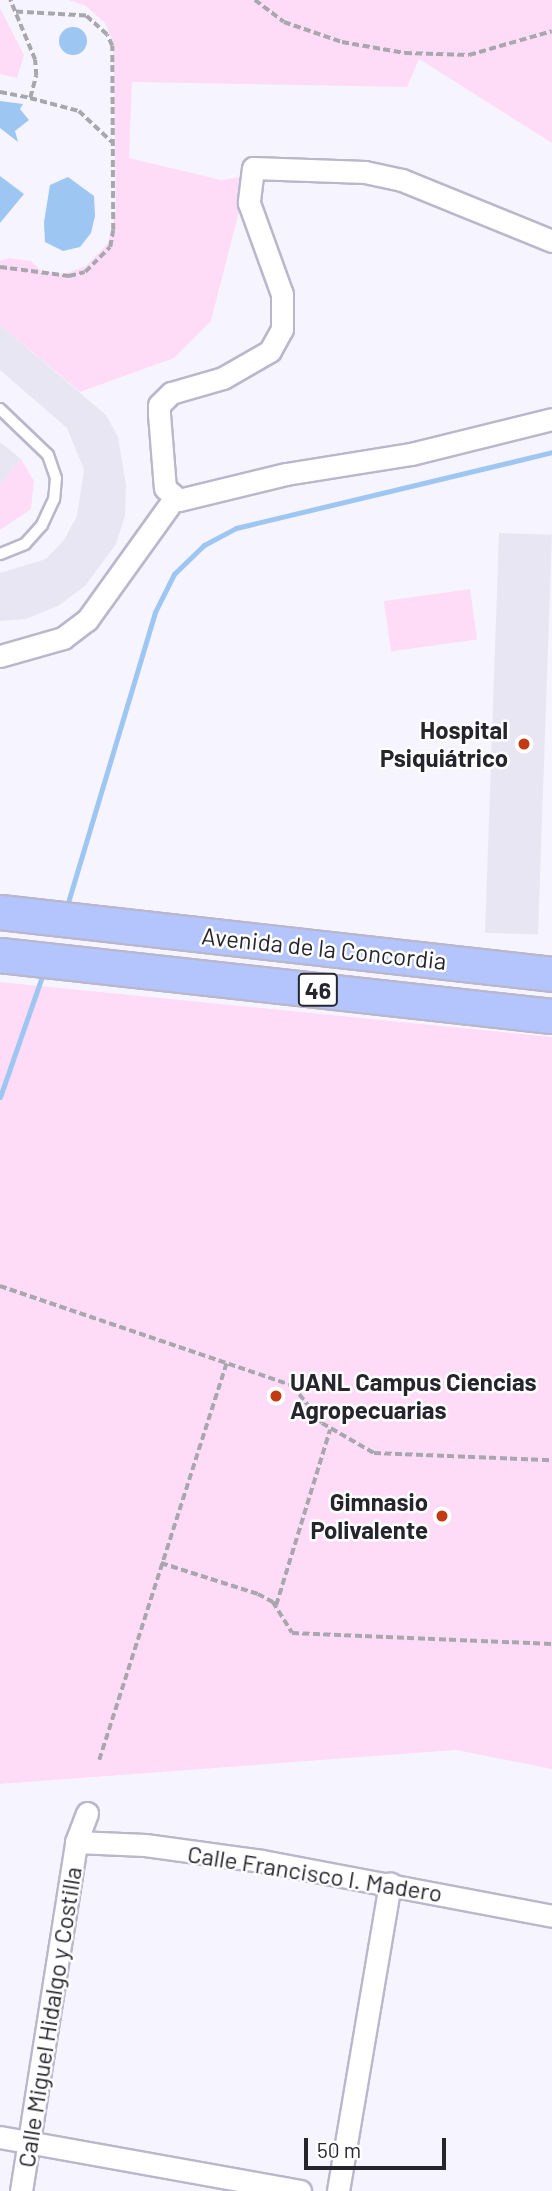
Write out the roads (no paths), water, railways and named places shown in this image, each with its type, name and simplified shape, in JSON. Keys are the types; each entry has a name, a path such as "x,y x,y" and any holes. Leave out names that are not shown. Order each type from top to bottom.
{"main road":[{"name":"Avenida de la Concordia","path":"13,914 552,974"},
{"name":"Avenida de la Concordia","path":"8,955 552,1016"}],"street":[{"path":"174,499 165,488 159,405 172,393 223,378 254,362 270,351 282,329 282,294 249,203 253,168 352,171 402,180 552,241"},
{"path":"0,656 63,638 87,620 174,499 286,474 411,454 552,419"},
{"name":"Calle Miguel Hidalgo y Costilla","path":"21,2191 76,1842 87,1812"},
{"name":"Calle Francisco I. Madero","path":"76,1842 145,1845 390,1883 552,1916"},
{"path":"338,2191 390,1883"},
{"path":"0,2137 300,2191"}],"lane":[{"path":"0,409 48,455 55,488 42,525 25,544 0,554"}],"water":[{"path":"73,27 83,31 87,41 83,51 73,55 63,51 59,41 63,31"},
{"path":"0,101 23,104 20,109 29,120 15,131 18,142 0,128"},
{"path":"0,176 24,194 0,223"},
{"path":"68,177 94,196 95,216 91,233 80,247 63,251 45,242 44,222 50,185"}],"waterway":[{"path":"66,909 155,612 174,574 204,545 236,528 552,452"},
{"path":"0,1097 44,971"}],"place":[{"name":"Hospital Psiquiátrico","path":"524,744"},
{"name":"UANL Campus Ciencias Agropecuarias","path":"276,1396"},
{"name":"Gimnasio Polivalente","path":"442,1516"}]}
